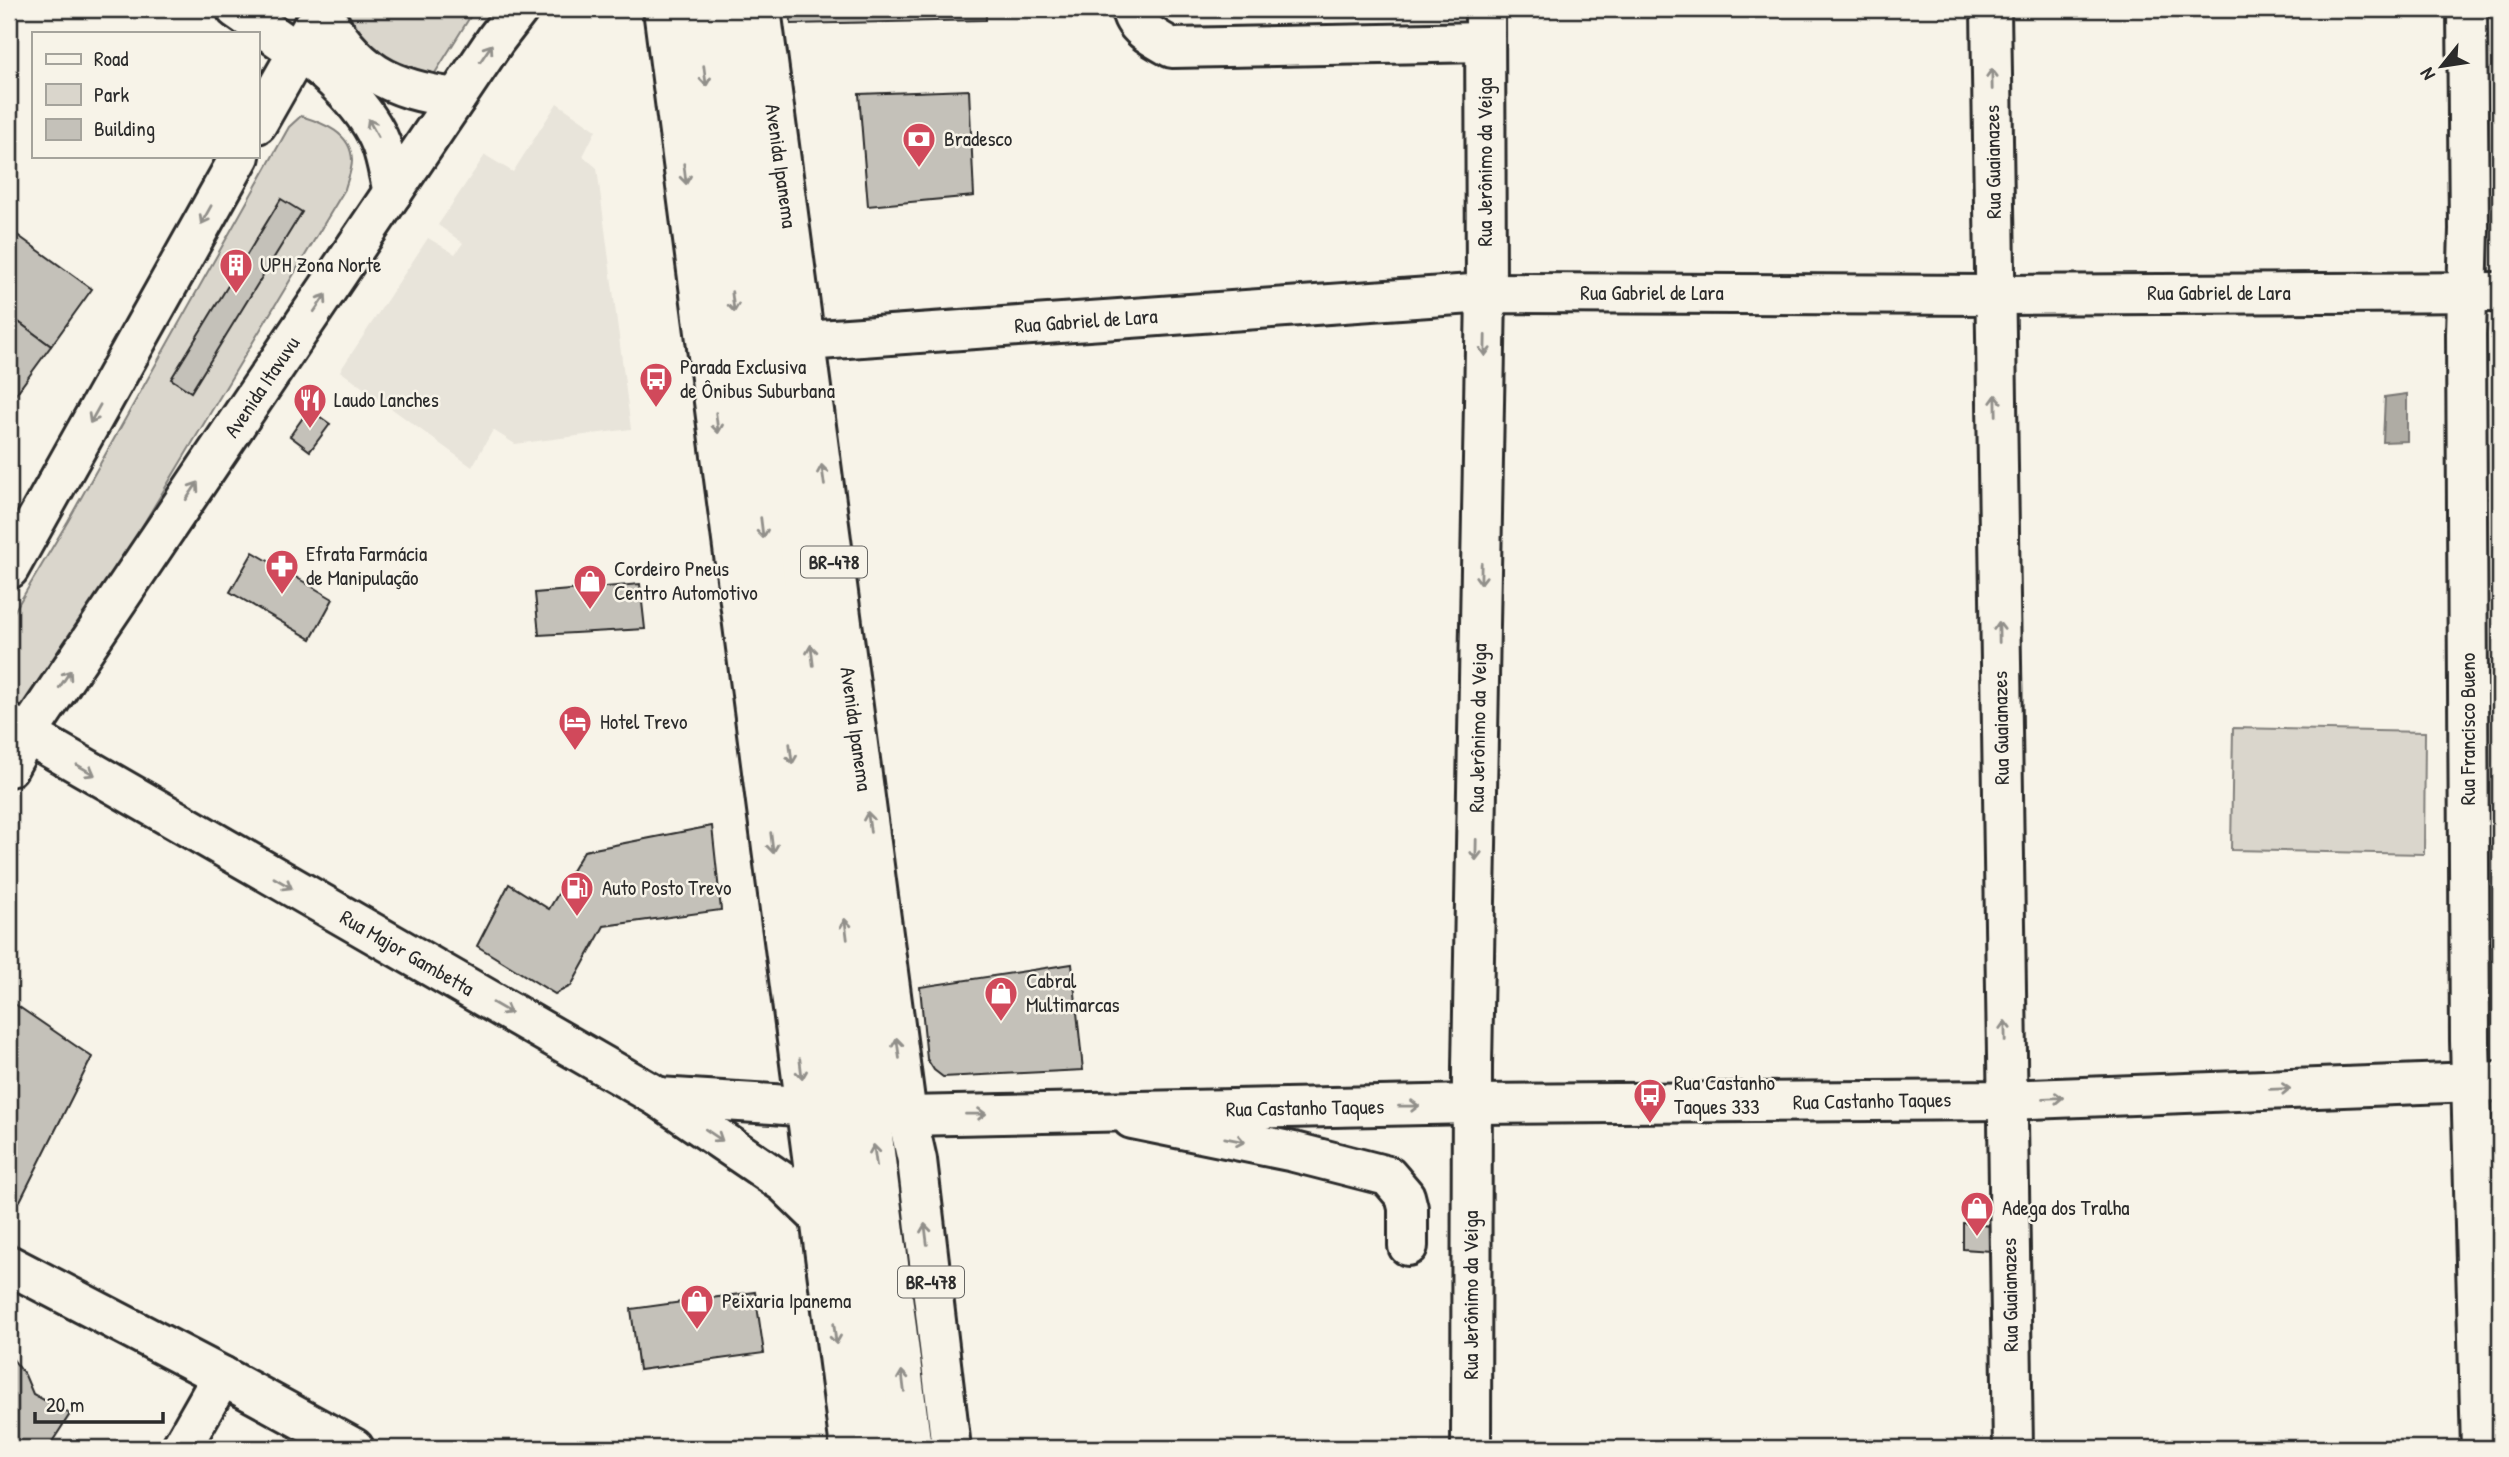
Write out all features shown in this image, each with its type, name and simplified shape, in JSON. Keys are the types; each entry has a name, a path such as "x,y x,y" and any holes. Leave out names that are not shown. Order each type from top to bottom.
{"main road":[{"path":"236,9 314,62 360,108 382,146 393,192"},
{"path":"259,120 322,9"},
{"path":"322,9 349,53 379,76 412,90 456,98"},
{"name":"Avenida Itavuvu","path":"15,742 519,9"},
{"path":"663,9 837,1109 912,1448"},
{"path":"696,9 878,1448"},
{"path":"732,9 837,1109 820,1218 850,1448"},
{"name":"Avenida Ipanema","path":"761,9 907,1116 917,1160 951,1448"},
{"path":"1131,9 1132,17 1149,35 1172,48 1485,25"},
{"name":"Rua Guaianazes","path":"1991,9 2013,1448"},
{"name":"Rua Francisco Bueno","path":"2467,9 2469,229 2484,292 2466,334 2470,1041 2486,1081 2481,1448"},
{"name":"Rua Jerônimo da Veiga","path":"1471,1448 1473,1104 1486,293 1485,25"},
{"path":"9,569 239,158"},
{"name":"Rua Gabriel de Lara","path":"805,341 1486,293 1994,295 2484,292"},
{"name":"Rua Major Gambetta","path":"15,742 658,1097 907,1116"},
{"name":"Rua Castanho Taques","path":"907,1116 1473,1104 2006,1100 2486,1081"},
{"path":"658,1097 783,1183 820,1218"},
{"path":"1096,1112 1294,1152 1388,1176 1401,1190 1408,1208 1408,1246"},
{"path":"9,1265 354,1448"},
{"path":"181,1448 222,1376"}],"shaded area":[{"path":"557,103 596,130 583,156 597,168 631,429 515,444 493,430 472,467 340,371 428,238 455,254 463,243 438,225 485,155 513,172"},
{"path":"2407,394 2407,441 2383,442 2385,397"}],"green space":[{"path":"352,9 475,9 435,73 412,72 395,67 356,35 349,14"},
{"path":"301,116 327,126 347,143 352,161 345,189 31,711 9,712 9,620 68,521 289,127"},
{"path":"2233,728 2425,732 2424,854 2231,850"}],"building":[{"path":"790,9 986,9 986,20 791,24"},
{"name":"Bradesco","path":"969,90 974,196 868,206 859,94"},
{"name":"UPH Zona Norte","path":"281,199 302,212 191,392 171,379"},
{"path":"9,229 92,289 51,346 9,315"},
{"path":"9,315 51,346 13,398 9,395"},
{"name":"Laudo Lanches","path":"309,409 330,424 310,451 290,436"},
{"name":"Efrata Farmácia de Manipulação","path":"253,552 333,599 311,639 230,592"},
{"name":"Cordeiro Pneus Centro Automotivo","path":"640,584 645,629 539,635 535,593"},
{"name":"Auto Posto Trevo","path":"712,826 721,910 604,926 571,986 555,994 477,946 509,884 549,909 584,851"},
{"name":"Cabral Multimarcas","path":"1072,964 1083,1070 943,1077 934,1070 927,1059 920,987"},
{"path":"9,1000 92,1057 20,1201 9,1194"},
{"name":"Adega dos Tralha","path":"1963,1223 1991,1226 1991,1251 1963,1249"},
{"name":"Peixaria Ipanema","path":"755,1292 764,1353 639,1370 631,1309"},
{"path":"9,1354 25,1375 33,1394 70,1414 48,1448 9,1448"}],"place":[{"name":"Bradesco","path":"919,169"},
{"name":"UPH Zona Norte","path":"236,295"},
{"name":"Parada Exclusiva de Ônibus Suburbana","path":"656,409"},
{"name":"Laudo Lanches","path":"310,430"},
{"name":"Efrata Farmácia de Manipulação","path":"282,596"},
{"name":"Cordeiro Pneus Centro Automotivo","path":"590,611"},
{"name":"Hotel Trevo","path":"575,752"},
{"name":"Auto Posto Trevo","path":"577,918"},
{"name":"Cabral Multimarcas","path":"1001,1023"},
{"name":"Rua Castanho Taques 333","path":"1650,1125"},
{"name":"Adega dos Tralha","path":"1977,1238"},
{"name":"Peixaria Ipanema","path":"697,1331"}]}
